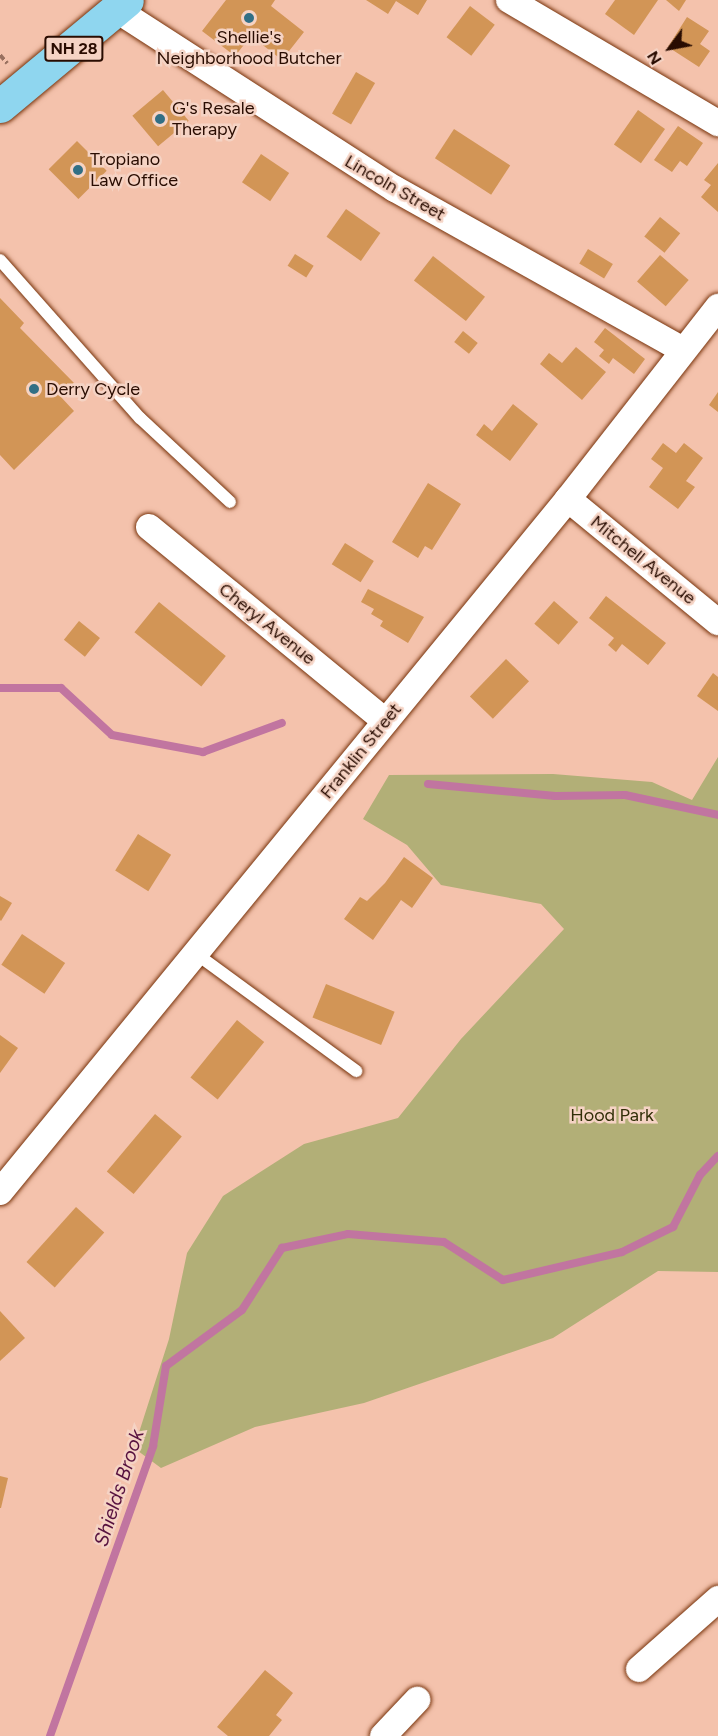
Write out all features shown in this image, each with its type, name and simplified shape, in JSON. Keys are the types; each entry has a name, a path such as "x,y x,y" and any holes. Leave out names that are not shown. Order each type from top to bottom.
{"main road":[{"name":"NH 28","path":"0,106 122,5"}],"street":[{"path":"509,0 718,123"},
{"name":"Lincoln Street","path":"122,5 395,189 683,350"},
{"name":"Franklin Street","path":"0,1192 568,499 718,307"},
{"name":"Mitchell Avenue","path":"568,499 718,622"},
{"name":"Cheryl Avenue","path":"149,527 385,721"},
{"path":"639,1669 718,1599"},
{"path":"383,1736 417,1700"}],"lane":[{"path":"0,261 140,418 230,502"},
{"path":"195,953 356,1071"}],"green space":[{"name":"Hood Park","path":"718,757 718,1272 658,1271 553,1338 364,1403 255,1427 161,1468 134,1448 169,1339 187,1253 223,1196 304,1144 398,1118 461,1039 564,929 541,904 441,885 407,845 363,819 389,775 553,774 652,782 692,800"}],"building":[{"name":"Shellie's Neighborhood Butcher","path":"226,0 275,0 271,6 304,32 282,60 251,36 235,56 202,31"},
{"path":"366,0 427,0 418,15 396,1 388,14"},
{"path":"615,0 658,0 634,35 605,14"},
{"path":"666,0 686,0 679,11"},
{"path":"470,6 495,25 471,56 447,37"},
{"path":"687,17 709,31 700,44 710,51 699,67 668,47"},
{"path":"356,72 375,83 351,125 332,114"},
{"name":"G's Resale Therapy","path":"163,90 189,121 158,146 132,116"},
{"path":"638,110 665,129 641,163 614,144"},
{"path":"678,126 703,143 687,166 680,161 672,172 654,160"},
{"path":"454,129 510,165 491,195 435,158"},
{"name":"Tropiano Law Office","path":"77,141 107,171 78,199 49,169"},
{"path":"261,154 289,173 270,201 242,182"},
{"path":"718,163 718,212 701,197 711,185 704,180"},
{"path":"346,209 380,233 361,261 326,237"},
{"path":"660,217 680,233 664,253 644,236"},
{"path":"588,249 613,264 604,279 579,264"},
{"path":"295,254 314,266 306,278 288,266"},
{"path":"660,255 689,280 666,306 637,281"},
{"path":"433,256 485,297 466,321 414,280"},
{"name":"Derry Cycle","path":"0,298 24,323 20,328 74,383 60,396 74,411 14,470 0,455"},
{"path":"605,328 645,359 634,374 613,358 609,364 599,356 604,350 594,342"},
{"path":"463,331 478,343 469,354 454,342"},
{"path":"576,347 606,372 582,400 540,364 549,353 562,363"},
{"path":"718,392 718,412 709,405"},
{"path":"513,404 538,424 510,461 476,435 484,424 492,431"},
{"path":"663,443 676,453 684,443 703,458 686,481 695,487 678,509 649,487 663,468 651,459"},
{"path":"428,483 461,504 432,550 425,546 418,558 392,542"},
{"path":"345,543 374,561 361,582 332,564"},
{"path":"368,589 424,617 408,643 380,626 383,621 371,614 374,609 361,602"},
{"path":"606,596 666,643 648,665 622,644 616,652 608,645 614,638 589,618"},
{"path":"554,601 578,622 558,645 534,624"},
{"path":"159,602 226,656 201,686 134,632"},
{"path":"79,621 100,638 85,657 64,640"},
{"path":"506,659 529,681 493,719 470,696"},
{"path":"713,673 718,677 718,711 697,696"},
{"path":"138,834 171,855 148,891 115,870"},
{"path":"404,857 433,878 412,908 401,900 373,940 344,919 360,897 367,901 385,883"},
{"path":"0,896 12,903 1,921 0,920"},
{"path":"22,934 65,963 44,994 1,965"},
{"path":"326,984 395,1012 381,1045 313,1017"},
{"path":"237,1020 264,1042 218,1100 190,1078"},
{"path":"0,1035 18,1048 0,1073"},
{"path":"155,1114 182,1136 134,1194 107,1171"},
{"path":"76,1207 104,1232 55,1287 26,1262"},
{"path":"0,1311 25,1338 0,1361"},
{"path":"0,1476 8,1478 1,1508 0,1508"},
{"path":"265,1670 293,1693 276,1715 282,1720 269,1736 228,1736 217,1727"}],"waterway":[{"path":"0,688 61,688 112,735 203,752 282,723"},
{"path":"428,784 555,796 625,795 718,815"},
{"name":"Shields Brook","path":"50,1736 153,1446 166,1366 242,1310 282,1248 348,1234 444,1242 503,1280 622,1252 673,1227 700,1175 718,1156"}],"place":[{"name":"Shellie's Neighborhood Butcher","path":"249,18"},
{"name":"G's Resale Therapy","path":"160,119"},
{"name":"Tropiano Law Office","path":"78,170"},
{"name":"Derry Cycle","path":"34,389"}]}
